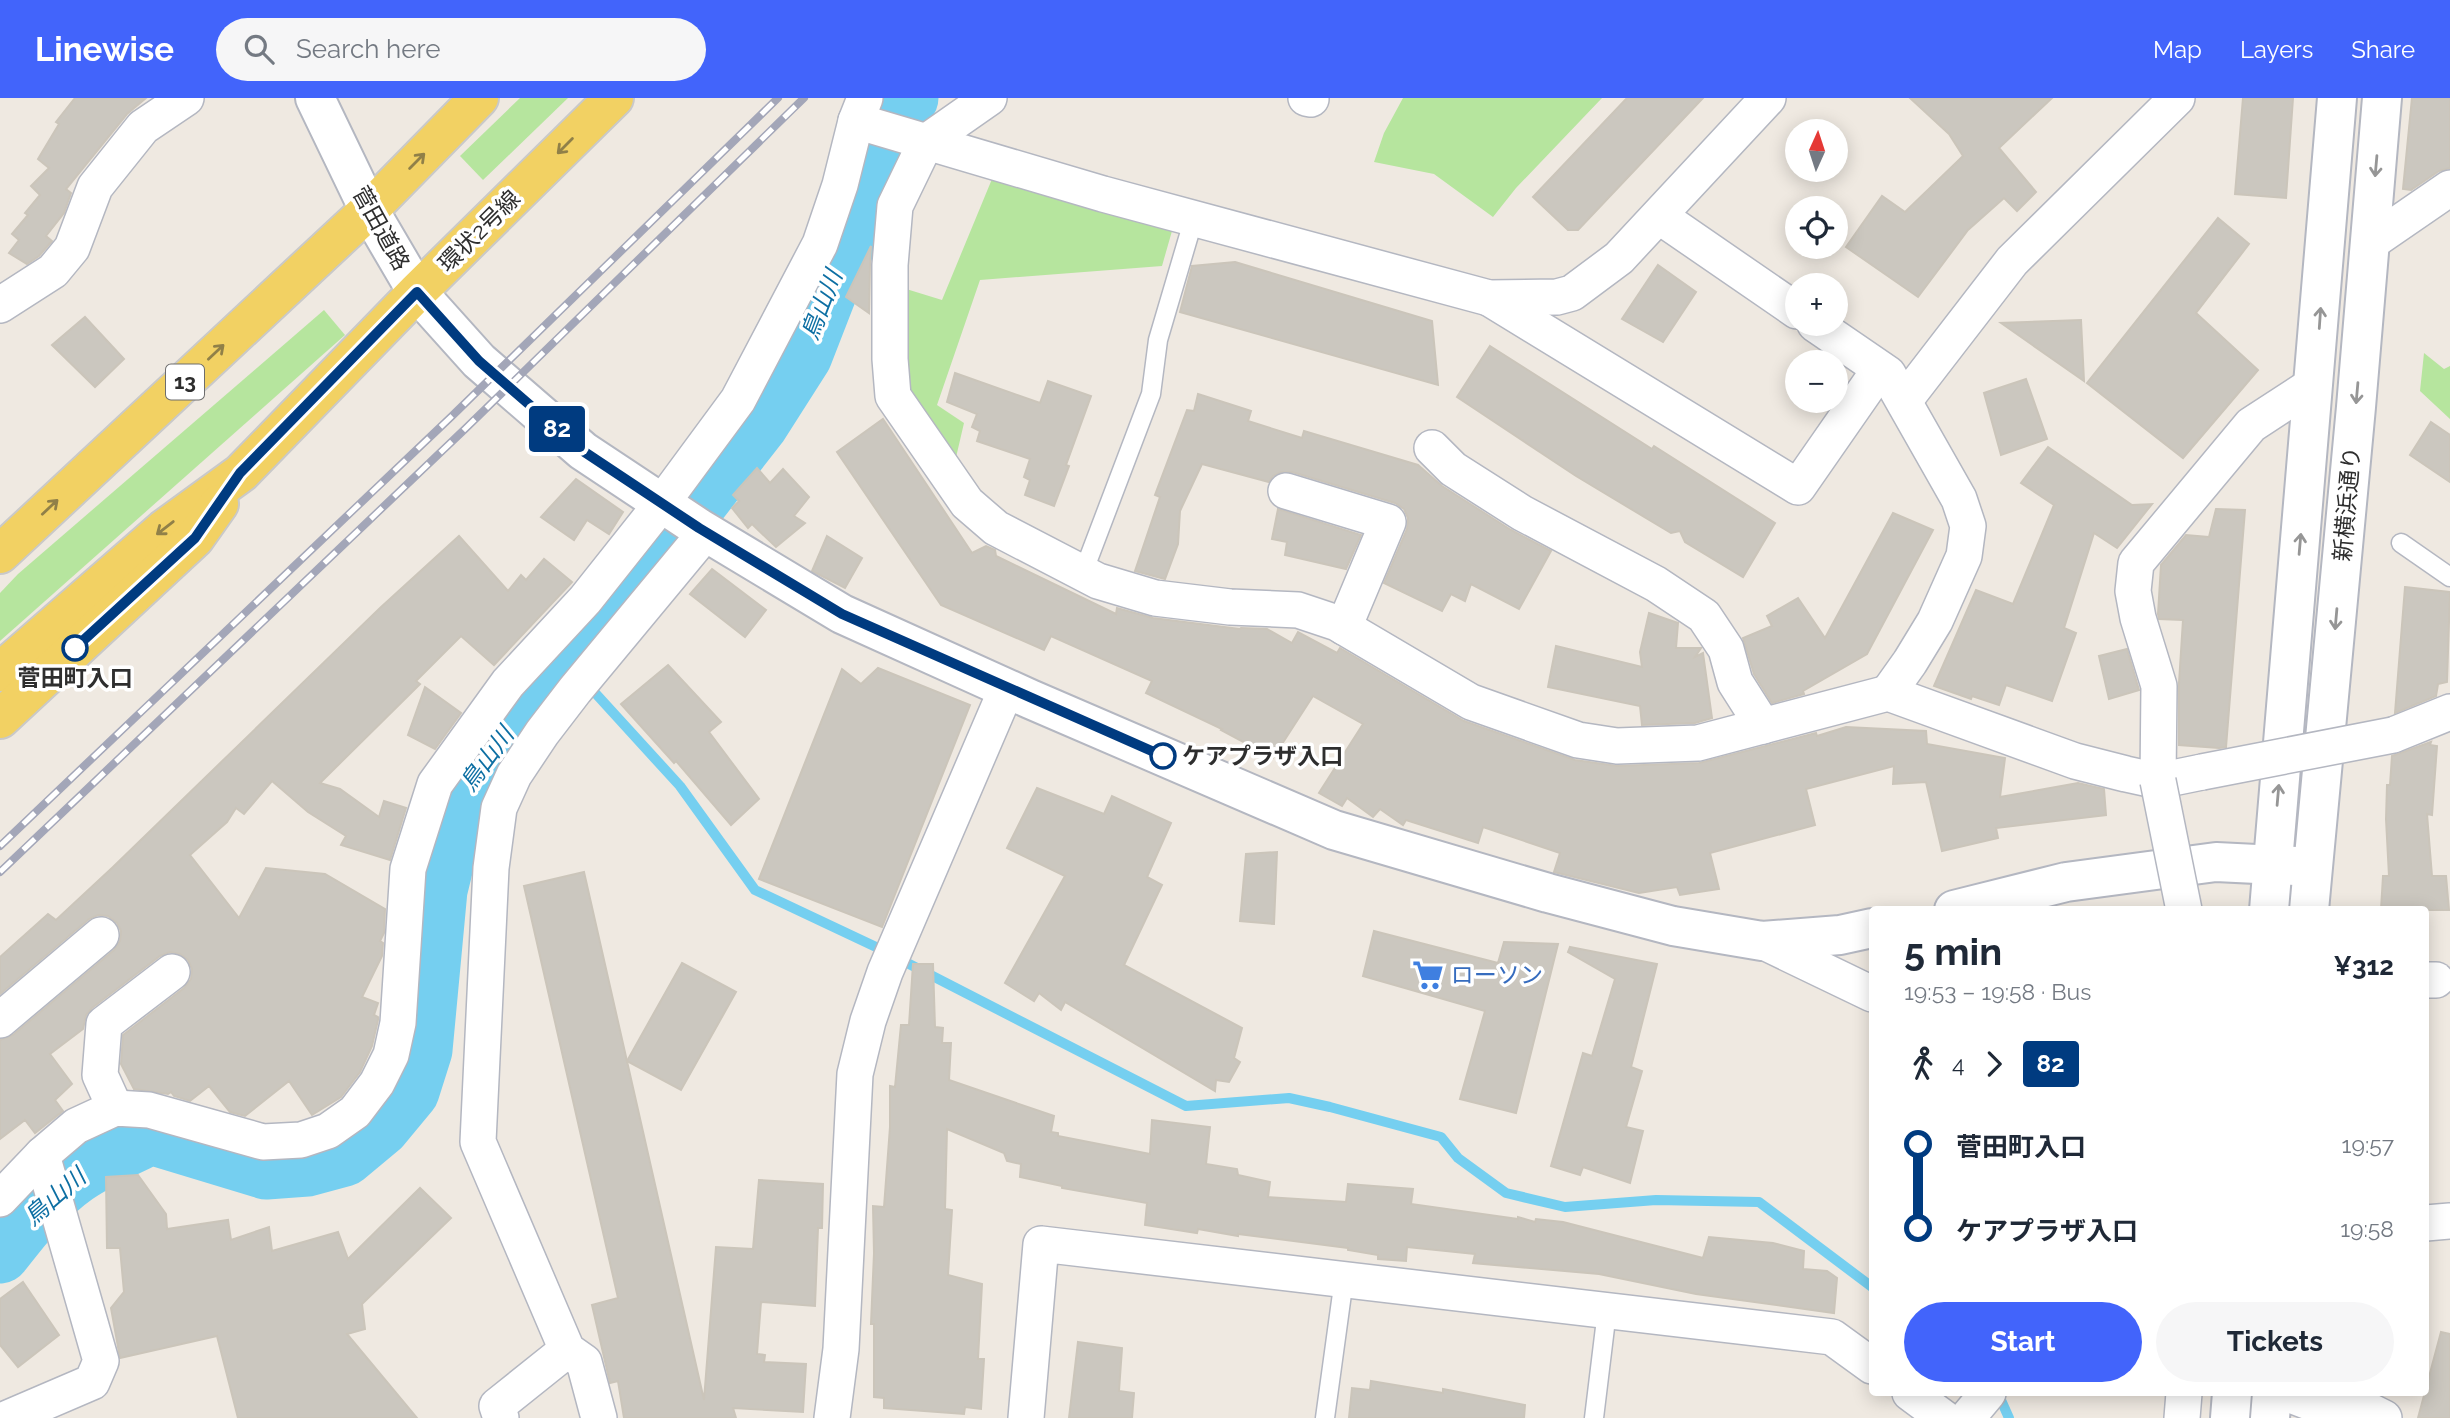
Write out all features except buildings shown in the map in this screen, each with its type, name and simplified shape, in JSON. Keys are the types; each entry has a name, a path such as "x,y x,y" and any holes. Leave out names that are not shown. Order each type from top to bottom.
{"main road":[{"name":"13","path":"0,554 369,210 480,98"},
{"name":"環状2号線","path":"0,672 164,528 240,473 417,292 614,98"},
{"path":"0,719 195,538 240,473"}],"street":[{"path":"0,305 53,271 72,248 95,187 143,127 186,98"},
{"name":"菅田道路","path":"315,98 369,210 417,292 479,361 583,451 703,530 842,614 1334,830 1673,926 1762,941 1840,935 1869,929"},
{"path":"989,98 926,142 895,206 890,265 890,359 893,396 967,503 996,528 1098,581 1155,598 1230,607 1298,610 1337,622 1471,702 1578,740 1617,746 1698,743 1888,693 2075,761 2158,780 2393,735 2450,712"},
{"path":"1489,298 1572,293 1619,258 1768,98"},
{"path":"1904,401 2012,261 2177,98"},
{"name":"新横浜通り","path":"2269,906 2337,98"},
{"name":"新横浜通り","path":"2309,906 2382,98"},
{"path":"8,1418 92,1382 101,1361 51,1184 76,1126 115,1108 149,1110 263,1142 301,1140 328,1131 355,1112 377,1083 391,1055 398,1023 408,869 435,784 508,683 585,600 662,503 738,400 820,244 840,185 860,109 926,142 1103,194 1489,298 1798,487 1880,369"},
{"path":"2370,243 2450,188"},
{"path":"1659,216 1785,303"},
{"path":"1832,336 1888,374 1959,499 1968,526 1964,556 1935,621 1888,693"},
{"path":"2183,906 2158,780 2159,685 2138,618 2133,591 2136,563 2251,425 2314,384"},
{"path":"1432,448 1453,469 1522,513 1656,584 1704,616 1726,649 1735,682 1763,726"},
{"path":"1286,491 1388,522 1345,628"},
{"path":"599,1418 584,1362 567,1350 478,1142 491,868 499,808 514,775 583,680 703,530"},
{"path":"832,1418 841,1349 855,1074 868,1021 885,972 1007,688"},
{"path":"1970,906 2066,882 2216,862 2272,863 2312,868"},
{"path":"0,1020 101,935"},
{"path":"1762,941 1869,993"},
{"path":"115,1108 100,1075 104,1024 173,972"},
{"path":"0,1199 51,1184"},
{"path":"2429,1223 2450,1221"},
{"path":"1026,1418 1041,1244 1832,1337 1869,1364"},
{"path":"501,1418 498,1406 567,1350"},
{"path":"1914,1396 1944,1418"},
{"path":"1967,1418 1985,1396"},
{"path":"2182,1418 2184,1396"},
{"path":"2230,1418 2232,1396"},
{"path":"2270,1418 2272,1396"},
{"path":"2294,1396 2331,1409 2362,1407 2384,1418"}],"lane":[{"path":"1083,573 1152,394 1157,341 1194,218"},
{"path":"2401,543 2450,577"},
{"path":"1325,1418 1344,1279"},
{"path":"1594,1418 1607,1311"}],"green space":[{"path":"520,98 568,98 483,180 460,156"},
{"path":"1403,98 1602,98 1516,188 1493,217 1434,174 1374,162 1384,133"},
{"path":"992,179 1172,231 1162,266 980,280 937,405 964,423 954,466 919,414 902,374 903,288 942,300"},
{"path":"324,310 345,335 0,641 0,593 18,574"},
{"path":"2424,353 2444,369 2450,366 2450,419 2420,391"}],"waterway":[{"name":"鳥山川","path":"0,1253 34,1211 64,1182 112,1152 151,1134 266,1169 307,1166 344,1156 380,1126 409,1091 422,1050 437,890 460,795 543,684 600,627 758,424 802,355 898,108 908,98"},
{"path":"566,661 680,786 755,890 876,947 1186,1106 1289,1098 1330,1107 1441,1137 1458,1158 1506,1193 1565,1207 1656,1200 1759,1202 1869,1285"},
{"path":"2001,1400 2009,1418"}],"railway":[{"path":"0,846 452,416 778,98"},
{"path":"0,872 465,429 804,98"}],"bus line":[{"name":"82","path":"75,648 195,538 240,473 417,292 479,361 583,451 699,528 842,614 1163,756"}],"place":[{"name":"菅田町入口","path":"75,648"},
{"name":"ケアプラザ入口","path":"1163,756"},
{"name":"ローソン","path":"1428,975"}]}
